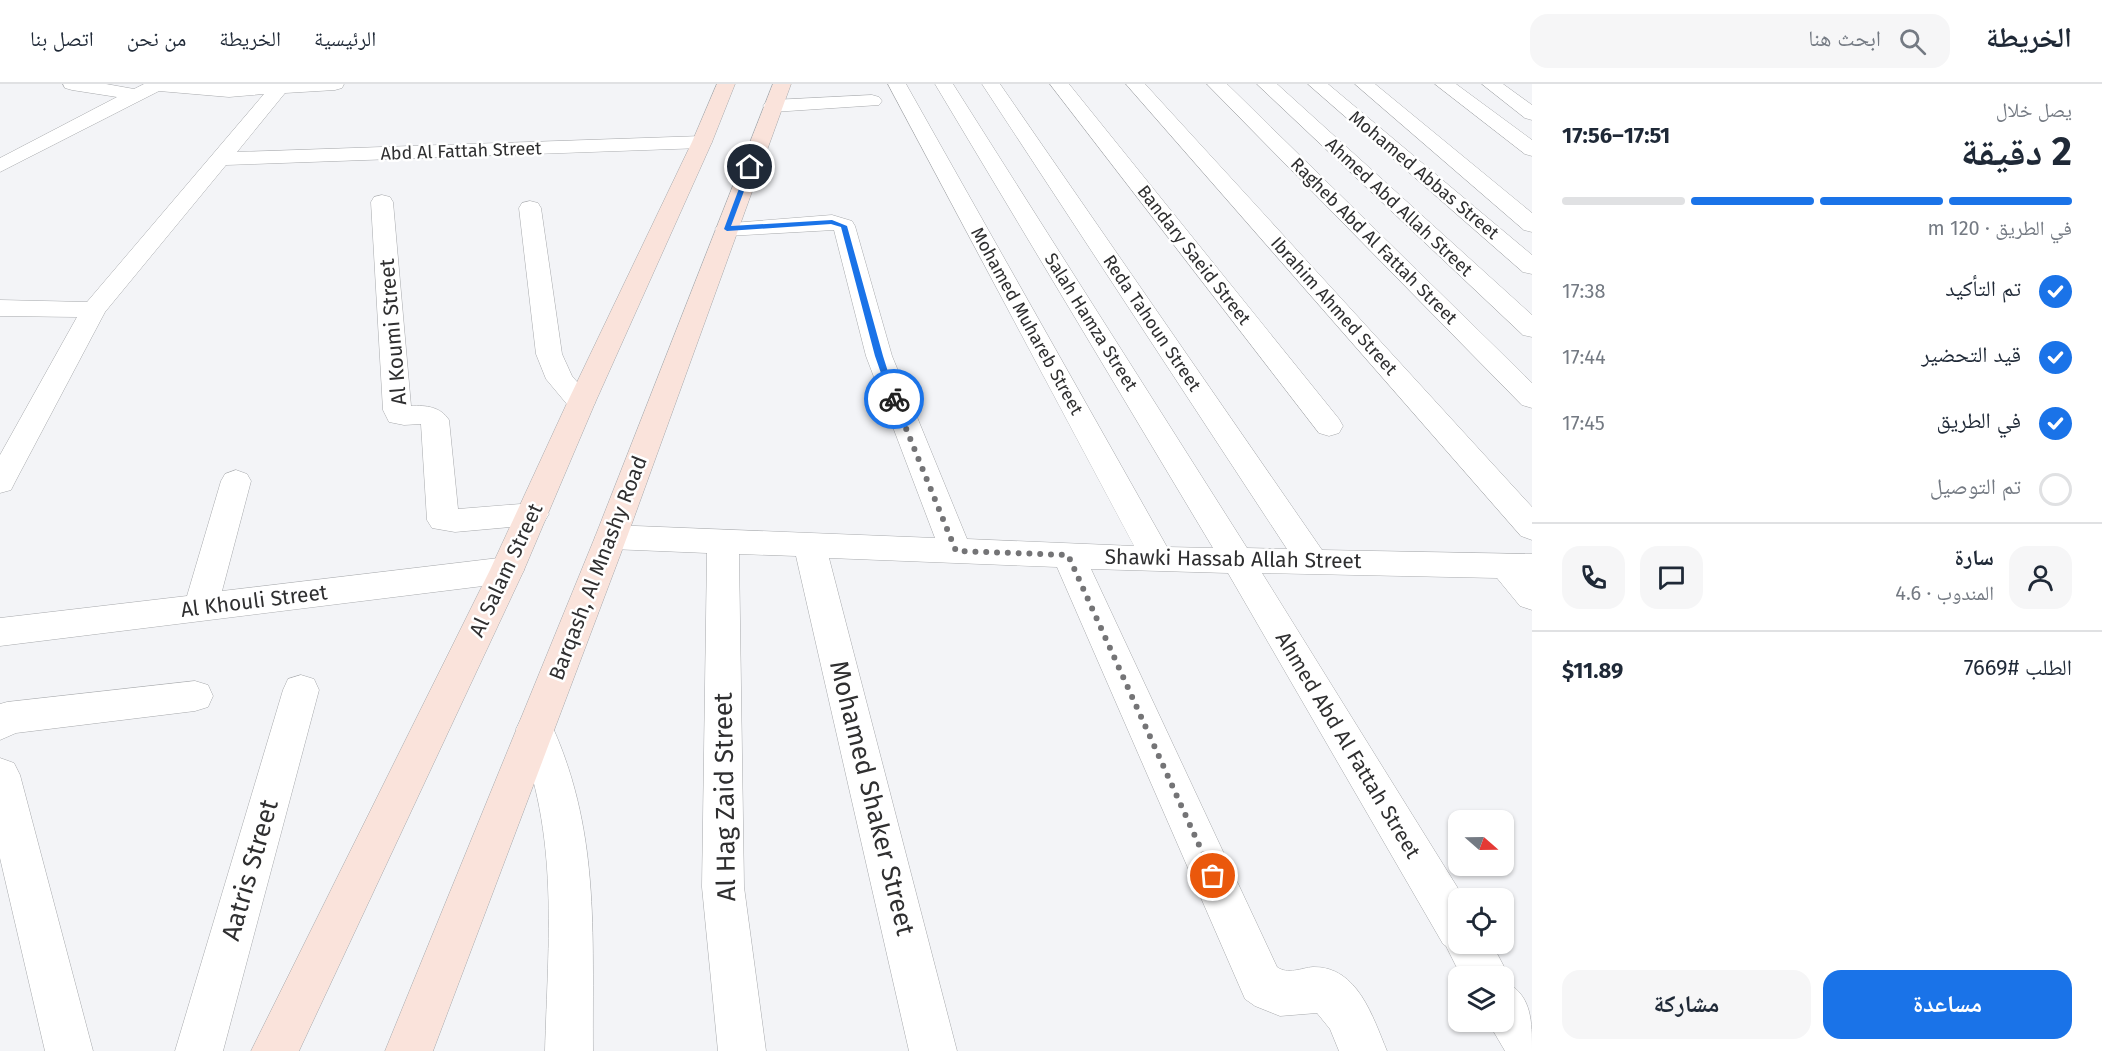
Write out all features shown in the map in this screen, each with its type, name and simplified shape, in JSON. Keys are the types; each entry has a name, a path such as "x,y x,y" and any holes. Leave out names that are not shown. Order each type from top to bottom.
{"street":[{"path":"72,84 137,95"},
{"path":"0,166 157,85 229,91 278,90 335,84"},
{"name":"Al Salam Street","path":"274,1051 507,570 581,403 702,142 726,84"},
{"name":"Mohamed Muhareb Street","path":"897,84 1157,559"},
{"name":"Salah Hamza Street","path":"944,84 1237,560"},
{"name":"Reda Tahoun Street","path":"991,84 1313,561"},
{"name":"Bandary Saeid Street","path":"1059,84 1329,426"},
{"name":"Ibrahim Ahmed Street","path":"1135,84 1532,528"},
{"name":"Ragheb Abd Al Fattah Street","path":"1216,84 1532,399"},
{"name":"Ahmed Abd Allah Street","path":"1266,84 1532,329"},
{"name":"Mohamed Abbas Street","path":"1317,84 1532,267"},
{"path":"1364,84 1532,225"},
{"path":"1444,84 1532,150"},
{"path":"1491,84 1532,114"},
{"path":"0,482 94,310 278,90"},
{"path":"777,95 872,101"},
{"name":"Barqash, Al Mnashy Road","path":"409,1051 610,537 777,95"},
{"name":"Abd Al Fattah Street","path":"220,159 702,142"},
{"name":"Al Koumi Street","path":"382,202 397,410 399,415 421,414 435,420 443,520 533,514"},
{"path":"530,208 549,354 560,379 581,403"},
{"path":"727,229 832,222 844,226 879,356 956,551"},
{"path":"0,308 94,310"},
{"path":"201,608 236,481"},
{"name":"Shawki Hassab Allah Street","path":"610,537 1157,559 1519,566"},
{"name":"Al Hag Zaid Street","path":"723,541 723,887 742,1051"},
{"name":"Mohamed Shaker Street","path":"810,545 933,1051"},
{"path":"1068,555 1261,983 1270,992 1281,995 1316,990 1330,994 1341,1006 1363,1051"},
{"name":"Ahmed Abd Al Fattah Street","path":"1237,560 1448,912"},
{"path":"1519,566 1532,597"},
{"name":"Al Khouli Street","path":"0,632 507,570"},
{"name":"Aatris Street","path":"199,1051 301,690"},
{"path":"3,721 195,696"},
{"path":"536,729 557,791 567,841 570,885 569,1051"},
{"path":"0,776 69,1051"},
{"path":"1514,1022 1531,1051"}],"way so far":[{"path":"894,399 956,551 1068,555 1213,876"}],"route":[{"path":"750,167 727,229 832,222 844,226 879,356 894,399"}]}
